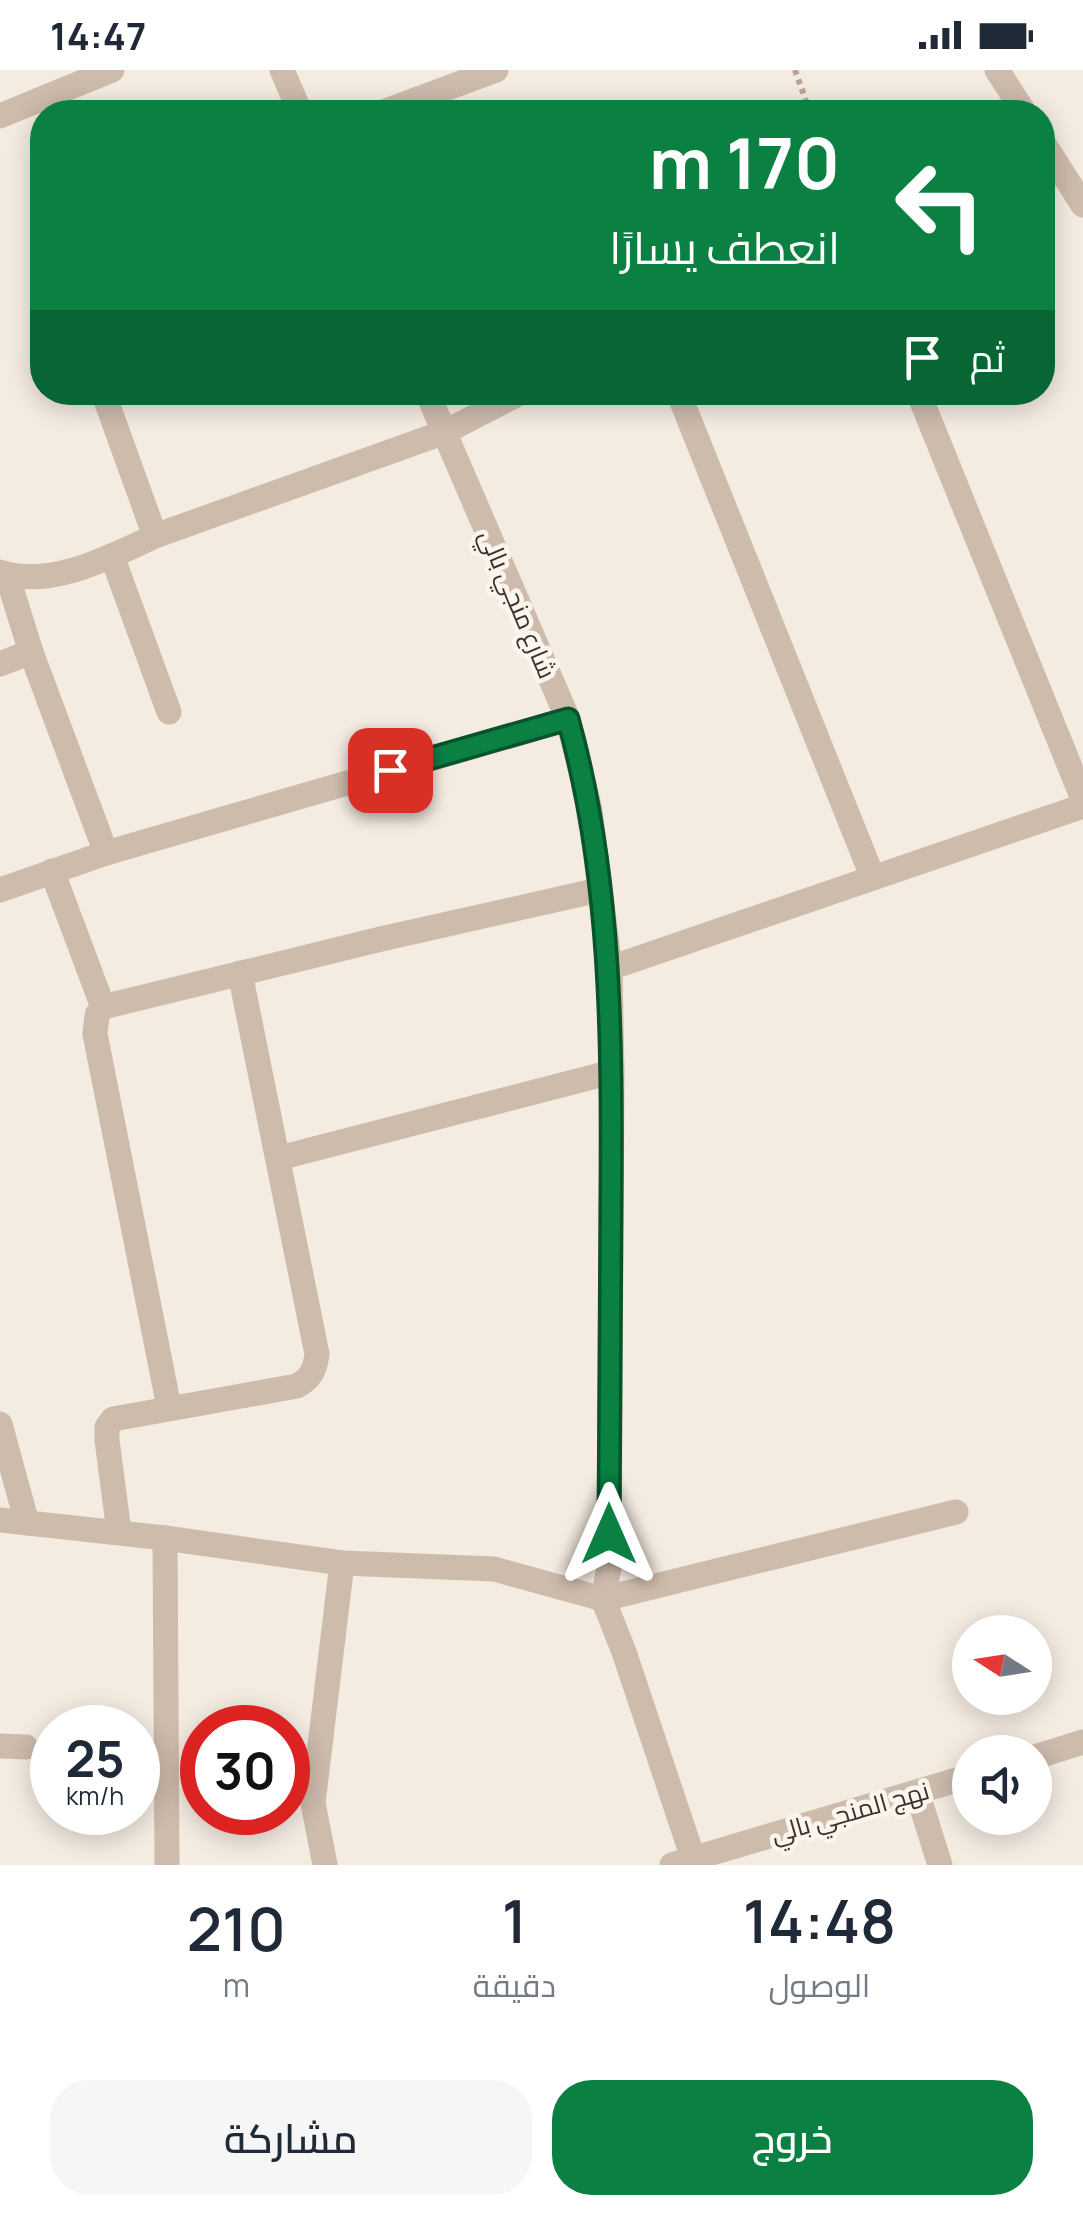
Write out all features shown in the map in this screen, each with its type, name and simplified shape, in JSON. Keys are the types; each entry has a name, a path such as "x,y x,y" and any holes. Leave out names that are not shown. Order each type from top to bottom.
{"street":[{"path":"39,100 112,70"},
{"path":"282,70 295,100"},
{"path":"415,100 496,70"},
{"path":"997,70 1016,100"},
{"path":"0,116 30,104"},
{"path":"1055,161 1083,205"},
{"path":"109,405 155,536"},
{"name":"شارع منجي بالي","path":"433,405 568,719 590,810 610,968 612,1072 609,1568 603,1600"},
{"path":"106,852 4,574 40,576 69,571 155,536 445,432 497,405"},
{"path":"683,405 873,878"},
{"path":"610,968 1083,802 923,405"},
{"path":"112,556 169,712"},
{"path":"0,664 32,652"},
{"path":"0,890 106,852 568,719"},
{"path":"52,871 103,1007"},
{"path":"168,1407 95,1034 97,1016 103,1007 599,890"},
{"path":"120,1532 107,1427 113,1418 296,1386 308,1380 315,1368 317,1354 240,973"},
{"path":"279,1158 612,1072"},
{"path":"0,1424 28,1523"},
{"path":"0,1520 120,1532 342,1563 494,1569 603,1600 956,1512"},
{"path":"164,1538 166,1865"},
{"path":"325,1865 313,1804 342,1563"},
{"path":"603,1600 682,1862"},
{"path":"1052,1752 1083,1742"},
{"name":"نهج المنجي بالي","path":"682,1862 952,1781"},
{"path":"917,1792 940,1865"}],"path":[{"path":"795,70 806,100"}],"route":[{"path":"390,770 568,719 590,810 610,968 609,1534"}]}
